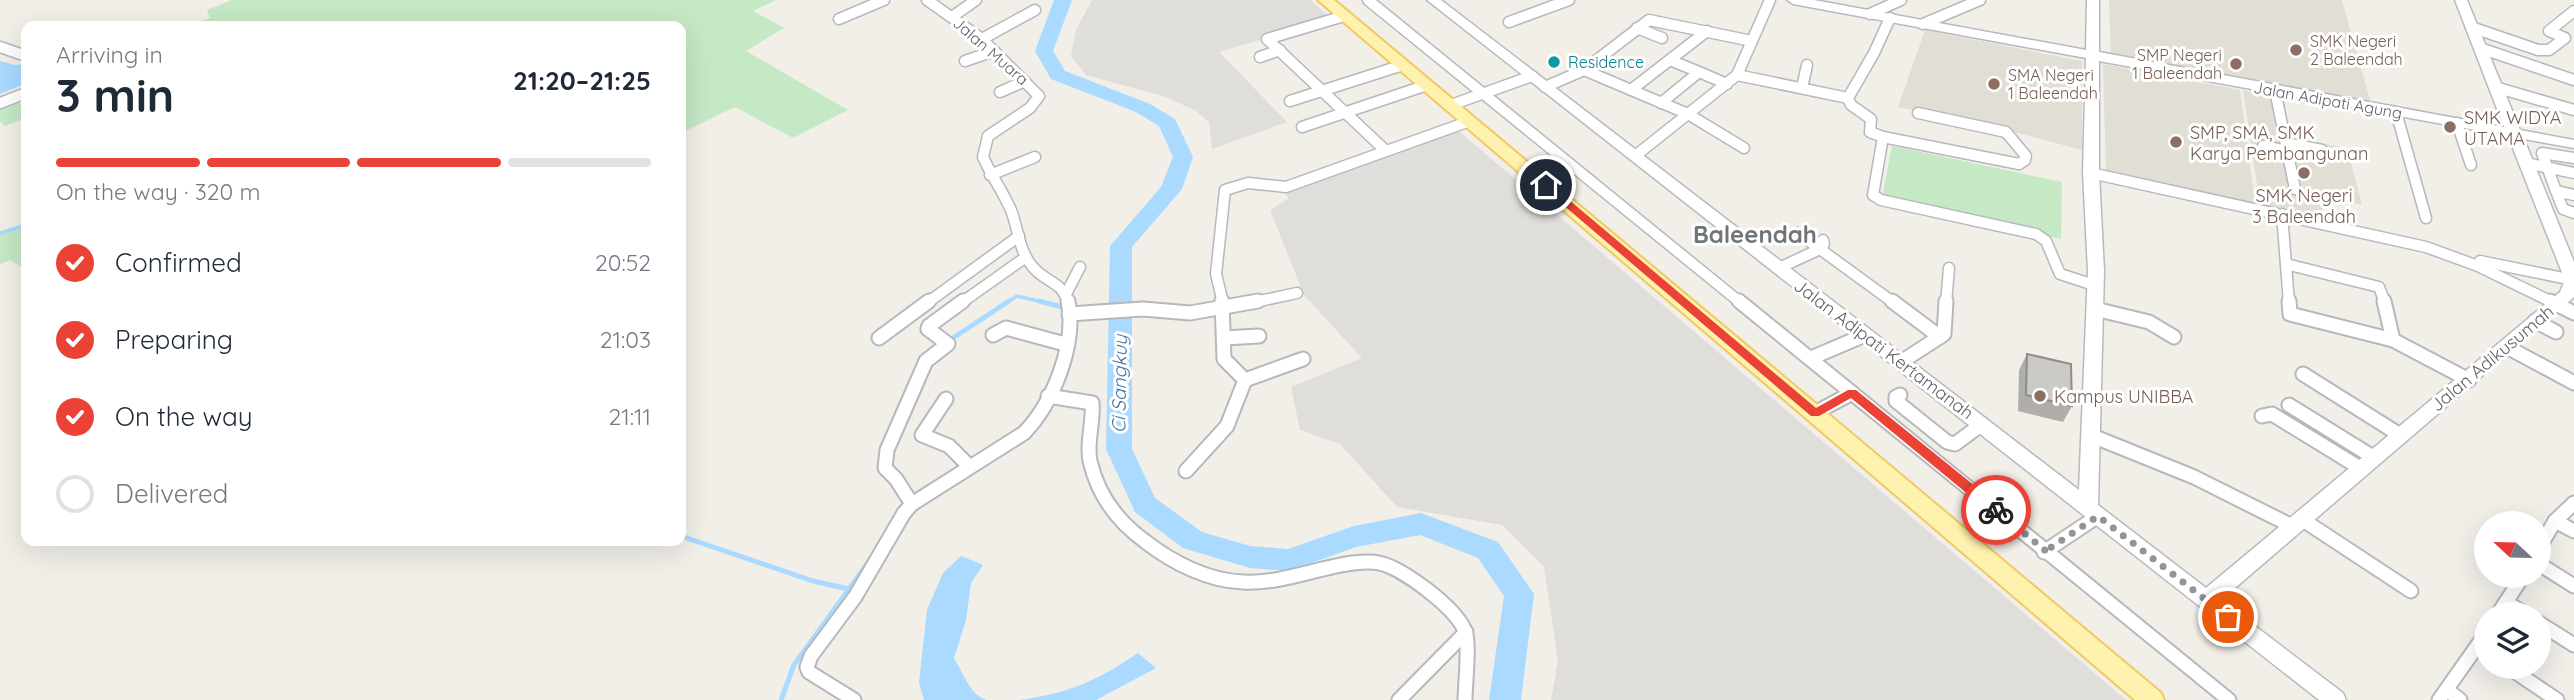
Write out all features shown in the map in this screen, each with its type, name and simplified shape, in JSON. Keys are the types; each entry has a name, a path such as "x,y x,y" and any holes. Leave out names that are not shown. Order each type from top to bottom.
{"main road":[{"path":"1325,0 2152,700"},
{"name":"Jalan Adipati Kertamanah","path":"1433,0 2335,700"},
{"name":"Jalan Adipati Agung","path":"1793,0 1879,10 1923,24 2574,144"},
{"path":"2093,512 2090,435 2095,309 2095,220 2091,173 2094,0"},
{"path":"2460,0 2573,280"},
{"name":"Jalan Adikusumah","path":"2206,600 2567,295 2573,280"}],"street":[{"path":"839,19 884,0"},
{"name":"Jalan Muara","path":"926,0 982,39 1040,96 1037,103 988,136 983,147 983,157 990,174"},
{"path":"952,17 976,0"},
{"path":"1368,0 2229,700"},
{"path":"1509,22 1569,0"},
{"path":"1635,156 1737,75 1770,0"},
{"path":"1848,98 1874,53 1879,10 1900,0"},
{"path":"1923,24 1980,0"},
{"path":"982,39 1035,10"},
{"path":"2526,45 2574,11"},
{"path":"1344,16 1268,38 1386,150"},
{"path":"1451,105 1485,93 1584,70 1651,19 1752,41"},
{"path":"2471,27 2549,50 2565,38 2549,31"},
{"path":"1637,28 1662,38"},
{"path":"1631,90 1707,31"},
{"path":"0,47 21,54"},
{"path":"2480,48 2574,80"},
{"path":"1260,57 1280,50"},
{"path":"965,61 994,51"},
{"path":"1670,60 1727,84"},
{"path":"1290,101 1403,65"},
{"path":"1801,88 1807,65"},
{"path":"1584,70 1688,114 1744,148"},
{"path":"1661,103 1699,72"},
{"path":"1737,75 1848,98"},
{"path":"1000,92 1025,81"},
{"path":"1302,127 1427,85"},
{"path":"2495,88 2574,110"},
{"path":"2275,90 2295,189"},
{"path":"0,103 21,95"},
{"path":"1848,98 1851,105 1871,119 1870,132 1883,137 2019,164 2025,160 2026,156 2006,132 1918,113"},
{"path":"2396,112 2426,218"},
{"path":"1245,380 1232,370 1224,359 1224,309 1216,274 1225,190 1252,183 1286,187 1470,121"},
{"path":"2457,123 2471,165"},
{"path":"1883,137 1873,195 1876,198 2036,234 2046,241 2060,274 2094,285"},
{"path":"2263,146 2322,150"},
{"path":"2574,159 2544,153 2542,155 2563,209 2574,213"},
{"path":"854,700 809,672 808,662 855,597 904,513 912,504 969,466 1030,429 1061,366 1074,314 1066,294 1057,283 1034,270 1026,257 1004,196 990,174 1035,157"},
{"path":"2526,163 2574,173"},
{"path":"2091,173 2427,247 2455,256 2573,280"},
{"path":"2556,191 2574,195"},
{"path":"2282,214 2292,316 2393,340 2469,380"},
{"path":"1798,233 1822,244 1940,337"},
{"path":"879,338 1018,236"},
{"path":"1779,268 1822,244"},
{"path":"2455,256 2574,313"},
{"path":"912,504 896,478 885,468 887,450 926,361 948,344 928,327 1026,257"},
{"path":"2286,264 2379,287 2384,298 2388,332 2393,340"},
{"path":"1066,294 1080,267"},
{"path":"1901,362 1940,337 1945,330 1949,268"},
{"path":"1074,314 1143,309 1190,313 1224,309 1297,293"},
{"path":"2095,309 2158,325 2170,331 2174,337"},
{"path":"2535,321 2556,332"},
{"path":"993,335 1006,328 1065,344"},
{"path":"1811,358 1865,335"},
{"path":"1224,338 1259,336"},
{"path":"2507,346 2574,383"},
{"path":"1186,471 1227,426 1245,380 1303,359"},
{"path":"2303,374 2400,435"},
{"path":"1815,413 1852,393"},
{"path":"1900,395 1896,397 1896,401 1947,442 1955,444 1982,424"},
{"path":"1048,396 1092,403 1088,457 1105,502 1121,522 1158,552 1201,572 1239,583 1258,583 1359,562 1382,563 1427,590 1466,632 1465,700"},
{"path":"946,399 922,435 948,446 969,466"},
{"path":"2288,405 2367,462"},
{"path":"2262,416 2272,414 2367,462"},
{"path":"2090,435 2120,445 2298,523 2411,590"},
{"path":"2552,526 2574,503"},
{"path":"2046,551 2044,552 2093,512"},
{"path":"2555,521 2574,531"},
{"path":"2552,572 2574,586"},
{"path":"2551,631 2574,645"},
{"path":"1399,700 1466,632"},
{"path":"2449,697 2474,661"},
{"path":"2526,679 2557,700"}],"shaded area":[{"path":"1092,0 1310,0 1332,19 1219,52 1287,122 1212,149 1209,122 1196,111 1166,97 1086,75 1071,56 1076,30"},
{"name":"SMK Negeri 2 Baleendah","path":"2109,0 2342,0 2371,104 2111,57"},
{"name":"SMA Negeri 1 Baleendah","path":"1925,30 2082,61 2082,150 1999,128 1898,107"},
{"name":"SMP, SMA, SMK Karya Pembangunan","path":"2103,64 2240,90 2255,203 2106,172"},
{"name":"SMK Negeri 3 Baleendah","path":"2243,90 2284,98 2290,138 2347,148 2362,205 2321,197 2323,219 2260,204"},
{"path":"1453,126 2126,700 1551,700 1558,661 1544,567 1502,525 1397,507 1340,444 1300,430 1291,387 1362,358 1304,295 1270,210 1288,199 1283,188"}],"green space":[{"path":"232,0 776,0 753,11 784,28 746,51 848,110 793,138 735,107 686,131 686,21 202,21 210,18 207,10"},
{"path":"18,102 21,104 21,120 5,126 0,121 0,108"},
{"path":"1892,146 2062,182 2061,239 1882,198"},
{"path":"21,228 21,267 10,260 0,264 0,234"}],"water":[{"path":"0,61 21,64 21,85 0,94"},
{"path":"961,556 983,565 971,583 966,620 954,658 971,689 987,700 924,700 919,683 927,610 943,573"},
{"path":"1138,653 1156,668 1096,700 1019,700 1053,694 1082,684"}],"building":[{"path":"2027,354 2071,364 2072,406 2026,395"}],"waterway":[{"name":"Ci Sangkuy","path":"1063,0 1044,51 1058,75 1143,108 1168,123 1183,157 1171,189 1121,246 1119,449 1145,505 1193,540 1250,557 1289,560 1354,537 1421,524 1488,550 1519,594 1505,700"},
{"path":"0,233 21,227"},
{"path":"1006,303 1017,296 1044,302"},
{"path":"947,342 1009,301"},
{"path":"1039,301 1044,302"},
{"path":"1044,302 1066,308"},
{"path":"686,538 813,581 849,589"},
{"path":"781,700 794,665 870,560"}],"way so far":[{"path":"1996,510 2025,533 2046,551 2044,552 2062,540 2098,516 2228,617"}],"place":[{"name":"SMK Negeri 2 Baleendah","path":"2296,50"},
{"name":"Residence","path":"1554,62"},
{"name":"SMP Negeri 1 Baleendah","path":"2236,64"},
{"name":"SMA Negeri 1 Baleendah","path":"1994,84"},
{"name":"SMK WIDYA UTAMA","path":"2450,127"},
{"name":"SMP, SMA, SMK Karya Pembangunan","path":"2176,142"},
{"name":"SMK Negeri 3 Baleendah","path":"2304,173"},
{"name":"Kampus UNIBBA","path":"2040,396"}],"district":[{"name":"Baleendah","path":"1755,234"}],"route":[{"path":"1546,185 1815,413 1852,393 1996,510"}]}
